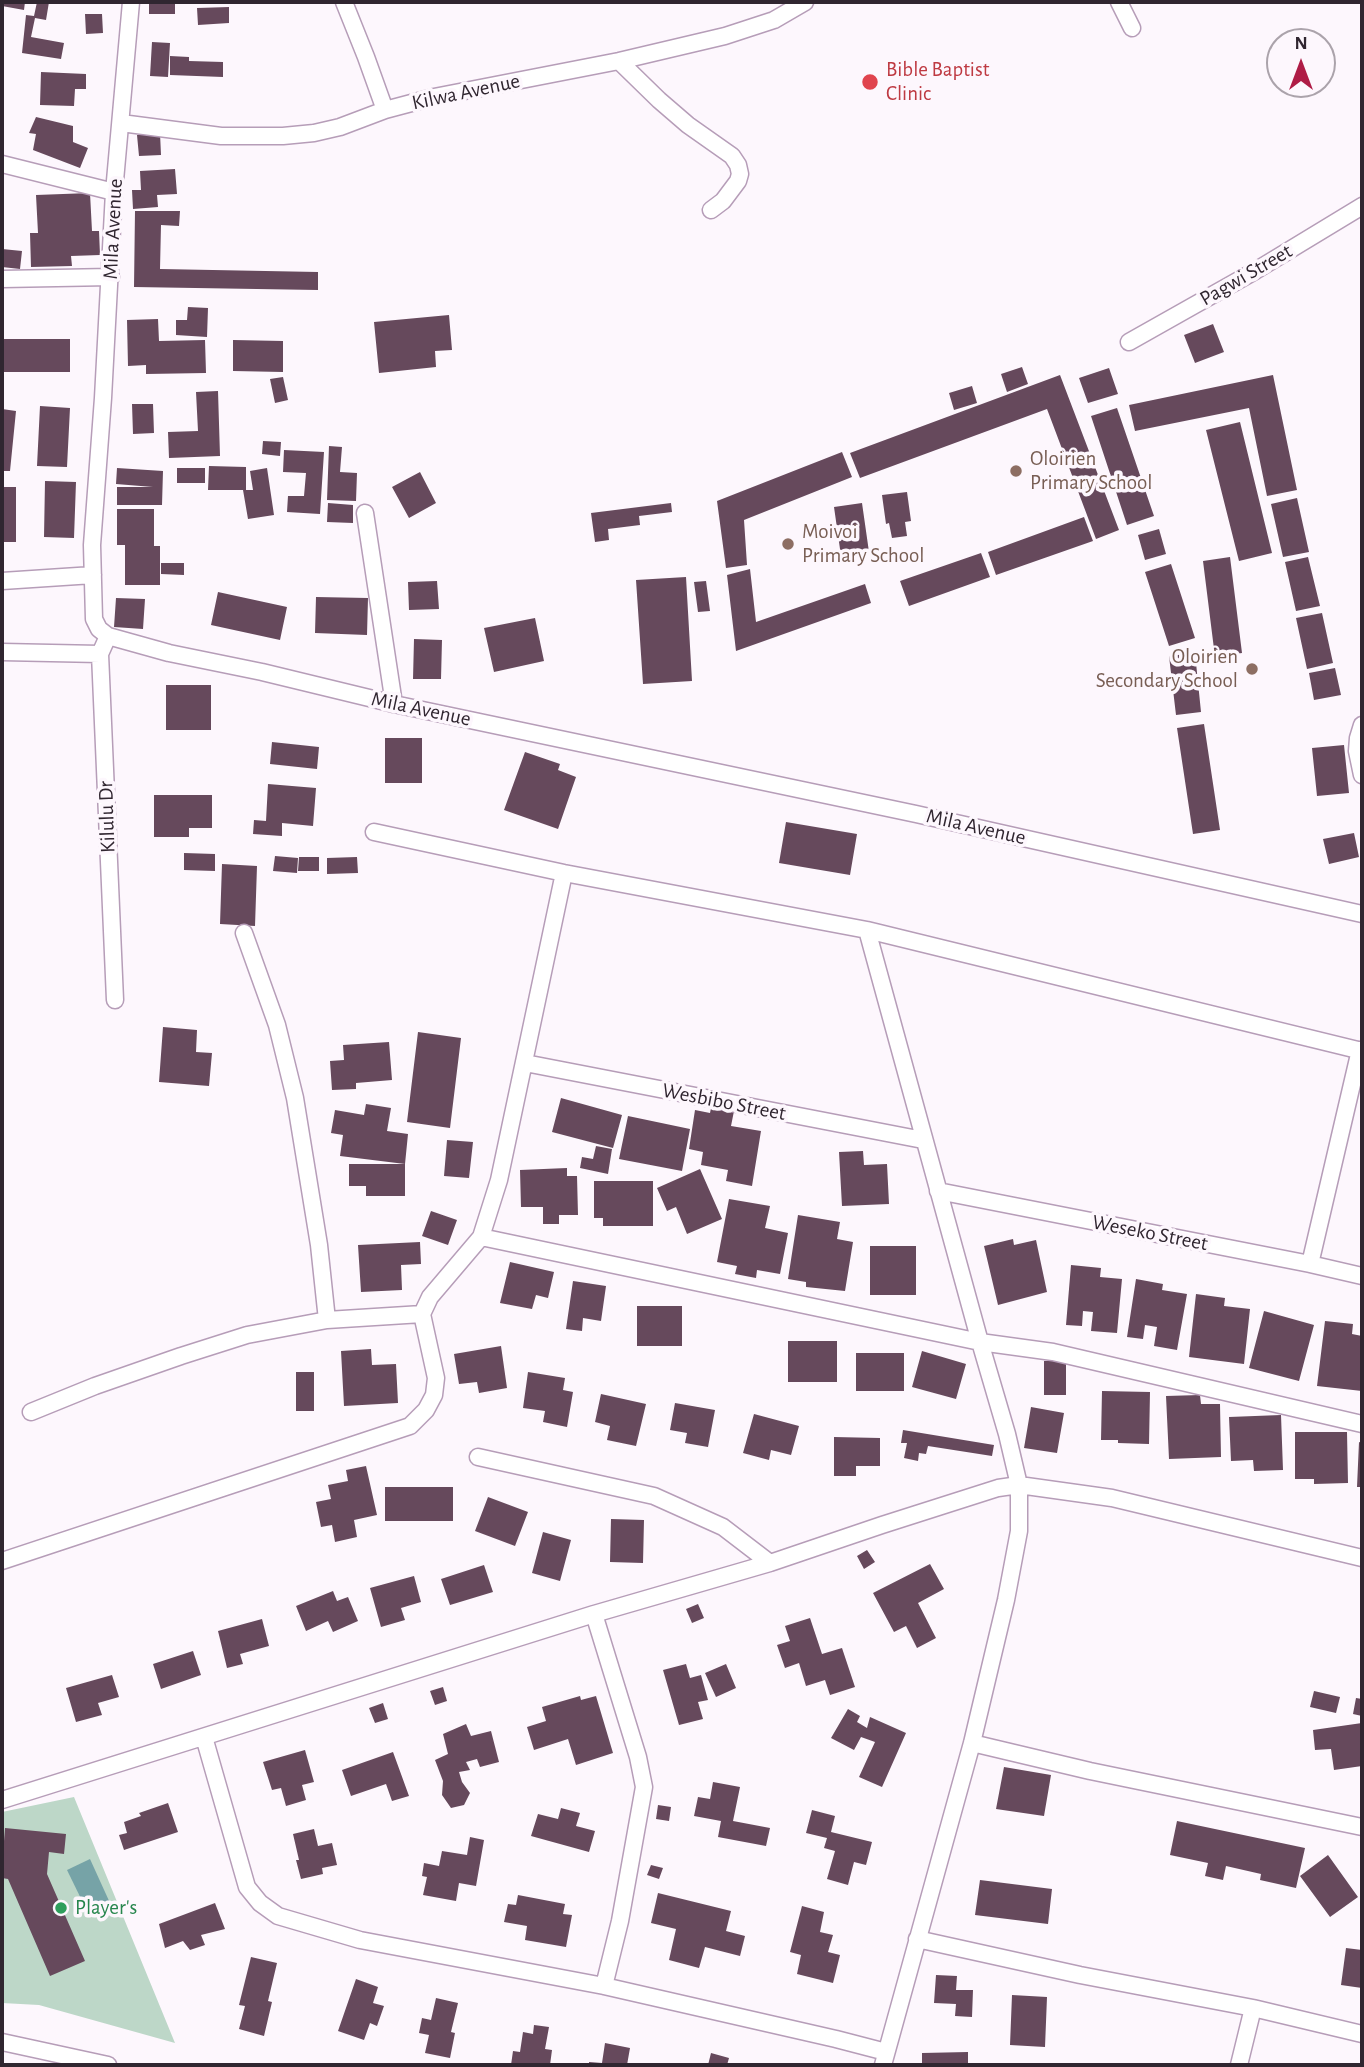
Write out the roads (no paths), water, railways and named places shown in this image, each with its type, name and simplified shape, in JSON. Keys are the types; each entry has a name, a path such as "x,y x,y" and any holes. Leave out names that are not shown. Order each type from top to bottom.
{"street":[{"name":"Mila Avenue","path":"131,2 114,192 111,277 92,545 94,619 99,629 108,636 169,653 394,704 916,814 1362,914"},
{"path":"344,2 385,110"},
{"name":"Kilwa Avenue","path":"121,123 221,136 314,133 434,97 619,61 725,36 774,20 806,2"},
{"path":"1119,2 1132,28"},
{"path":"619,61 659,100 732,156 738,165 738,181 723,201 710,210"},
{"path":"2,164 114,192"},
{"name":"Pagwi Street","path":"1129,342 1255,271 1362,206"},
{"path":"2,279 111,277"},
{"path":"365,513 394,704"},
{"path":"2,581 93,575"},
{"name":"Kilulu Dr","path":"108,636 100,654 115,1000"},
{"path":"2,652 100,654"},
{"path":"1362,725 1357,737 1357,751 1362,775"},
{"path":"374,832 564,873 867,930 1361,1050 1310,1264"},
{"path":"2,1561 410,1426 426,1410 434,1395 436,1378 422,1314 430,1297 481,1237 499,1180 564,873"},
{"path":"204,1737 247,1887 260,1903 278,1916 360,1940 604,1986 836,2039 885,2059 972,1743 1006,1600 1019,1531 1019,1485 867,930"},
{"path":"244,933 277,1024 295,1098 327,1320"},
{"name":"Wesbibo Street","path":"525,1063 923,1140"},
{"name":"Weseko Street","path":"938,1191 1362,1276"},
{"path":"481,1237 979,1342 1053,1352 1362,1424"},
{"path":"32,1412 95,1386 247,1335 327,1320 422,1314"},
{"path":"478,1457 654,1496 723,1527 770,1563"},
{"path":"2,1800 594,1614 770,1563 998,1488 1019,1485 1112,1498 1362,1558"},
{"path":"594,1614 638,1757 644,1787 620,1921 604,1986"},
{"path":"972,1743 1090,1771 1362,1827"},
{"path":"917,1939 1080,1975 1253,2008 1362,2034"},
{"path":"1239,2065 1253,2008"},
{"path":"2,2042 108,2065"}],"water":[{"path":"90,1859 110,1903 88,1913 67,1870"}],"place":[{"name":"Bible Baptist Clinic","path":"870,82"},
{"name":"Oloirien Primary School","path":"1016,471"},
{"name":"Moivoi Primary School","path":"788,544"},
{"name":"Oloirien Secondary School","path":"1252,669"},
{"name":"Player's","path":"61,1908"}]}
